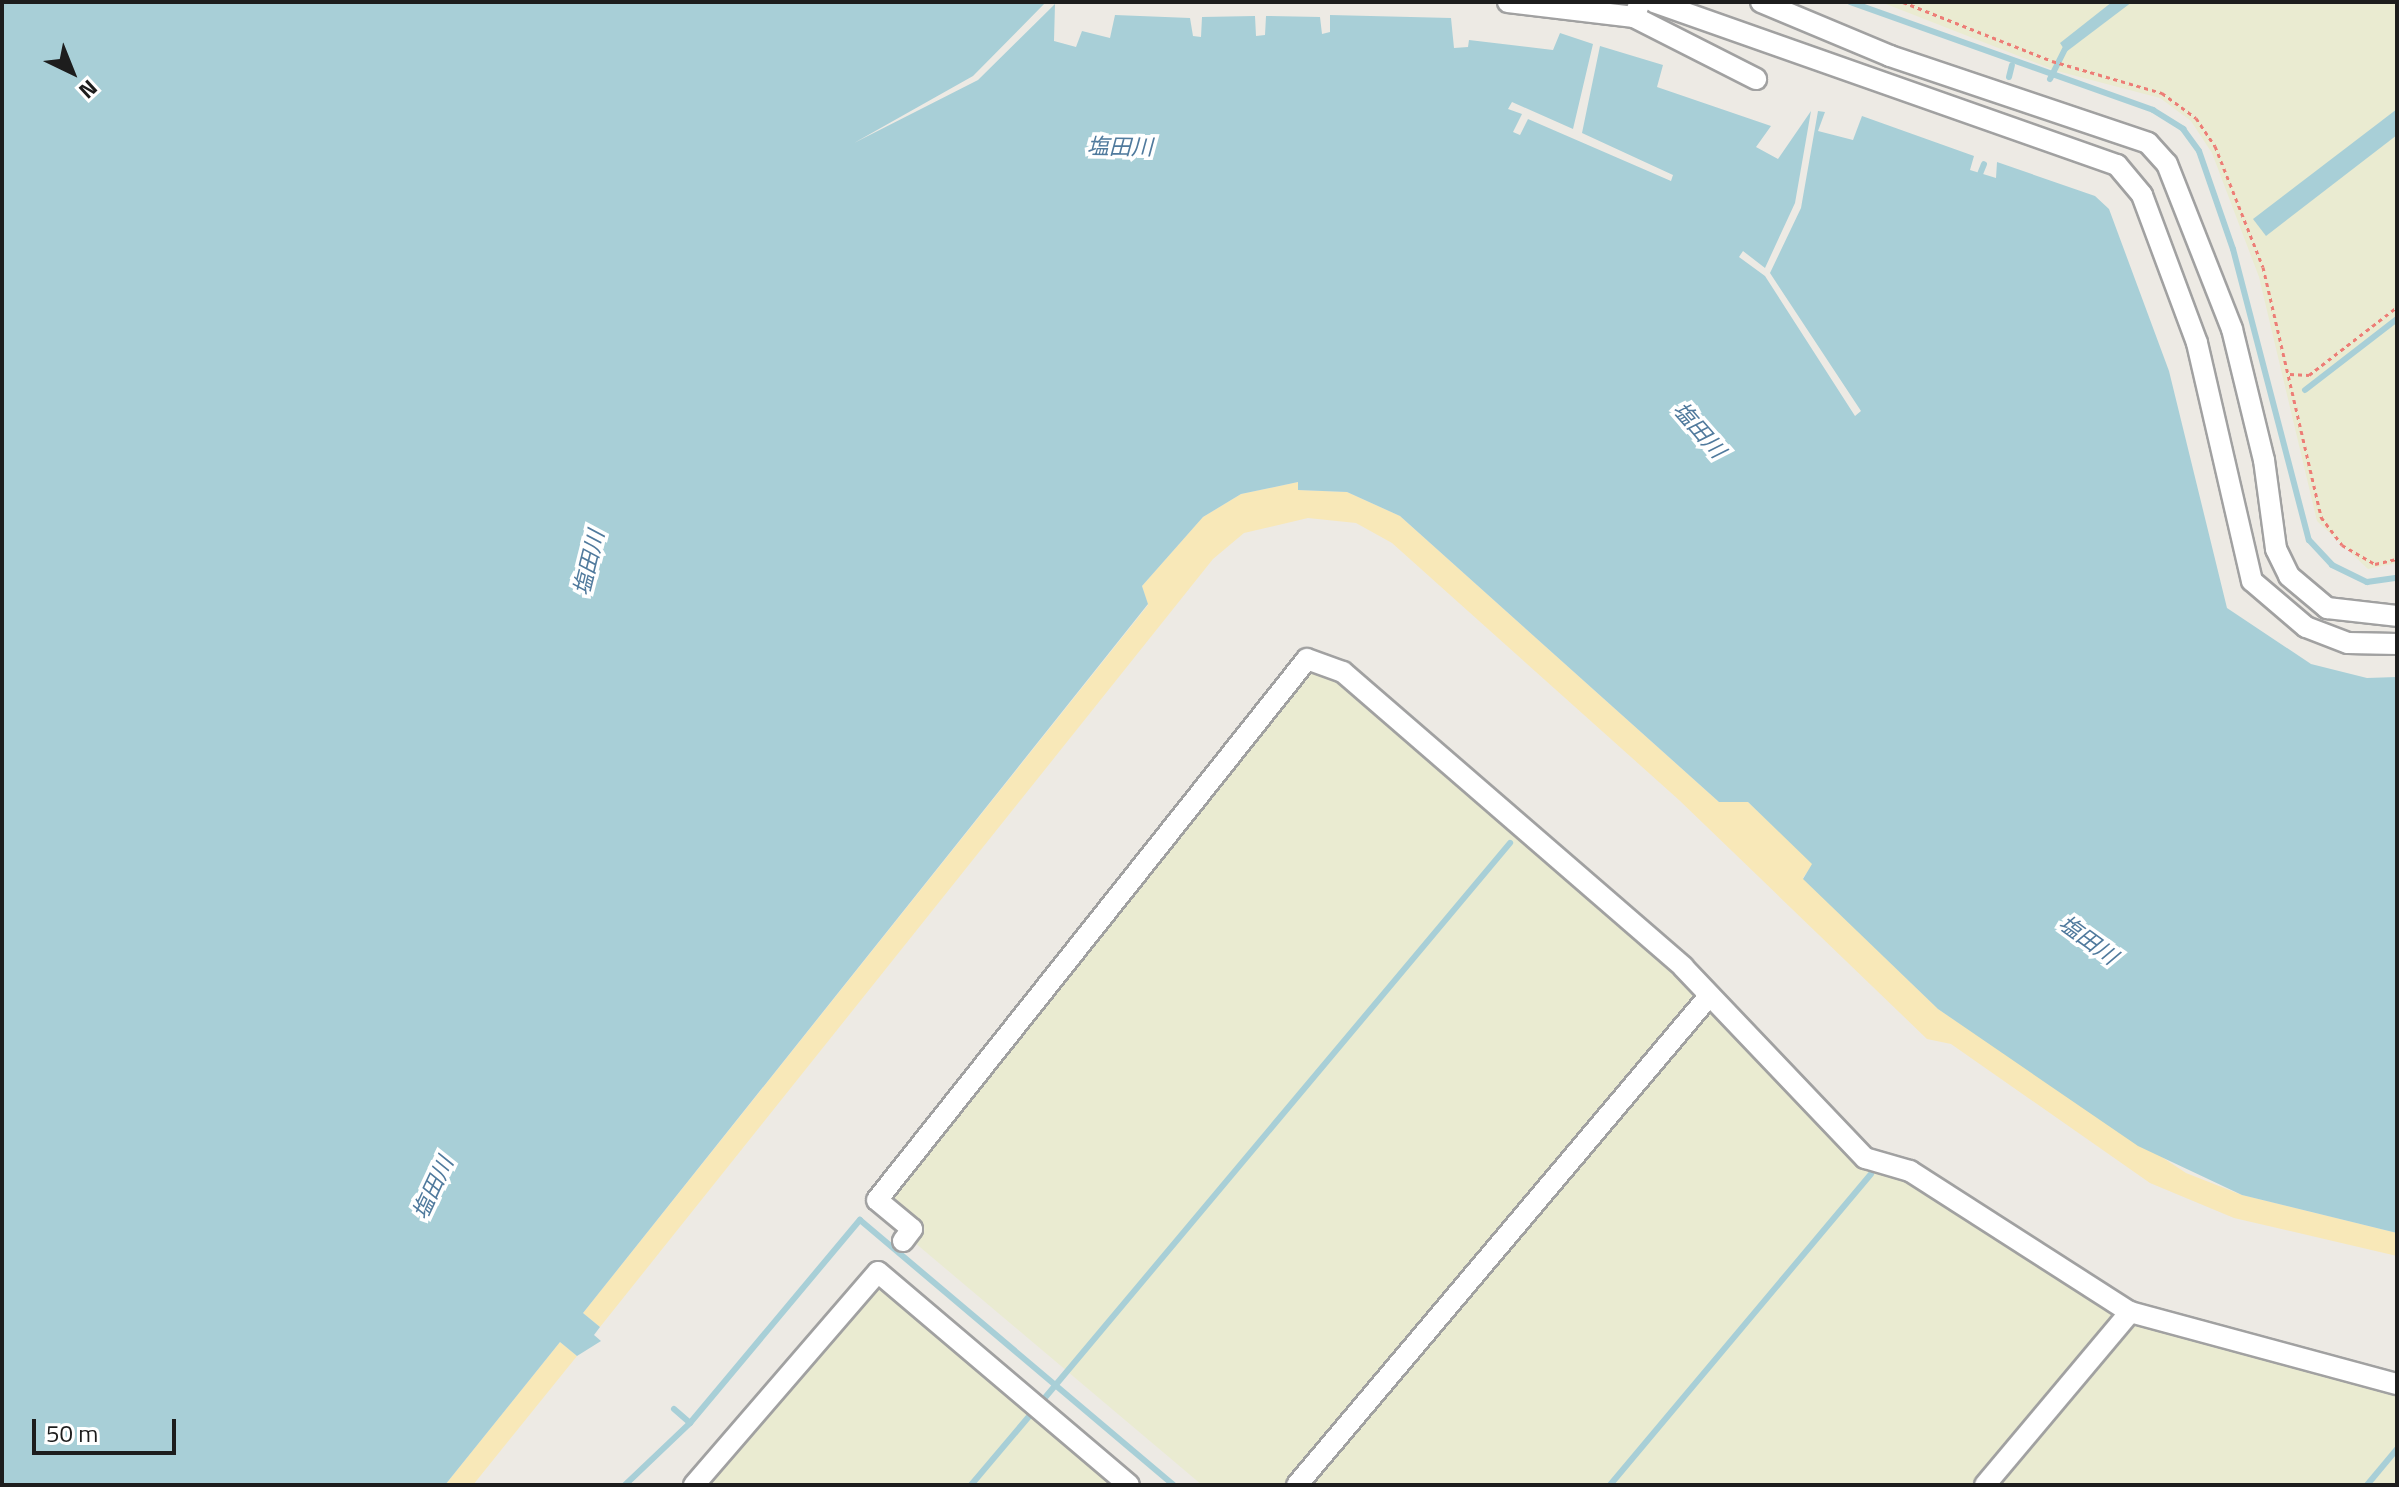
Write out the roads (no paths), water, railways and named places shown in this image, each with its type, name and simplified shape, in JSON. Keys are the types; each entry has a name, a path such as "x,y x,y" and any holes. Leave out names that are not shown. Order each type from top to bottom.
{"street":[{"path":"1508,2 1637,10 1756,79"},
{"path":"1654,2 2117,165 2142,195 2197,343 2252,581 2306,627 2348,643 2397,644"},
{"path":"1761,2 1890,56 2148,143 2167,164 2232,329 2264,460 2276,549 2289,576 2327,608 2397,616"},
{"path":"903,1241 912,1229 877,1200 1307,659 1343,672 1709,996 1865,1158 1910,1171 2130,1312 2397,1384"},
{"path":"1297,1485 1709,996"},
{"path":"694,1485 878,1272 1129,1485"},
{"path":"1985,1485 2130,1312"}],"water":[{"name":"塩田川","path":"2,2 1046,2 973,76 854,143 978,80 1055,4 1054,41 1076,47 1082,31 1110,38 1115,15 1190,18 1193,36 1201,37 1202,17 1255,16 1256,36 1265,35 1266,16 1320,17 1322,34 1330,32 1330,15 1451,18 1454,48 1468,47 1469,40 1553,50 1560,33 1593,44 1573,129 1512,102 1508,109 1522,114 1513,132 1520,135 1528,119 1671,181 1673,175 1582,133 1600,46 1663,65 1657,87 1771,126 1756,147 1778,159 1811,111 1795,203 1765,268 1743,251 1739,257 1765,276 1855,416 1861,411 1770,273 1801,208 1818,111 1825,112 1818,131 1853,140 1862,116 1974,156 1970,170 1996,178 1997,162 2095,196 2109,209 2169,371 2227,608 2311,664 2367,678 2397,677 2397,1233 2242,1195 2138,1146 1938,1009 1803,879 1812,864 1748,802 1719,802 1400,516 1347,492 1298,490 1298,482 1241,494 1203,517 1142,586 1148,604 583,1313 600,1327 594,1335 601,1341 577,1356 560,1342 445,1485 2,1485"},
{"path":"2112,2 2132,2 2066,52 2060,43"},
{"path":"2397,109 2397,135 2266,236 2253,219"}],"waterway":[{"path":"1850,2 2153,110 2183,129 2199,151 2233,249 2309,540 2332,565 2367,582 2397,578"},
{"path":"2050,79 2068,43"},
{"path":"2009,77 2012,65"},
{"path":"1978,179 1984,164"},
{"path":"2305,390 2397,319"},
{"path":"1043,1400 1510,843"},
{"path":"1610,1485 1871,1174"},
{"path":"674,1409 690,1423 860,1220 1174,1485"},
{"path":"971,1485 1031,1414"},
{"path":"625,1485 690,1423"},
{"path":"2367,1485 2397,1449"}]}
